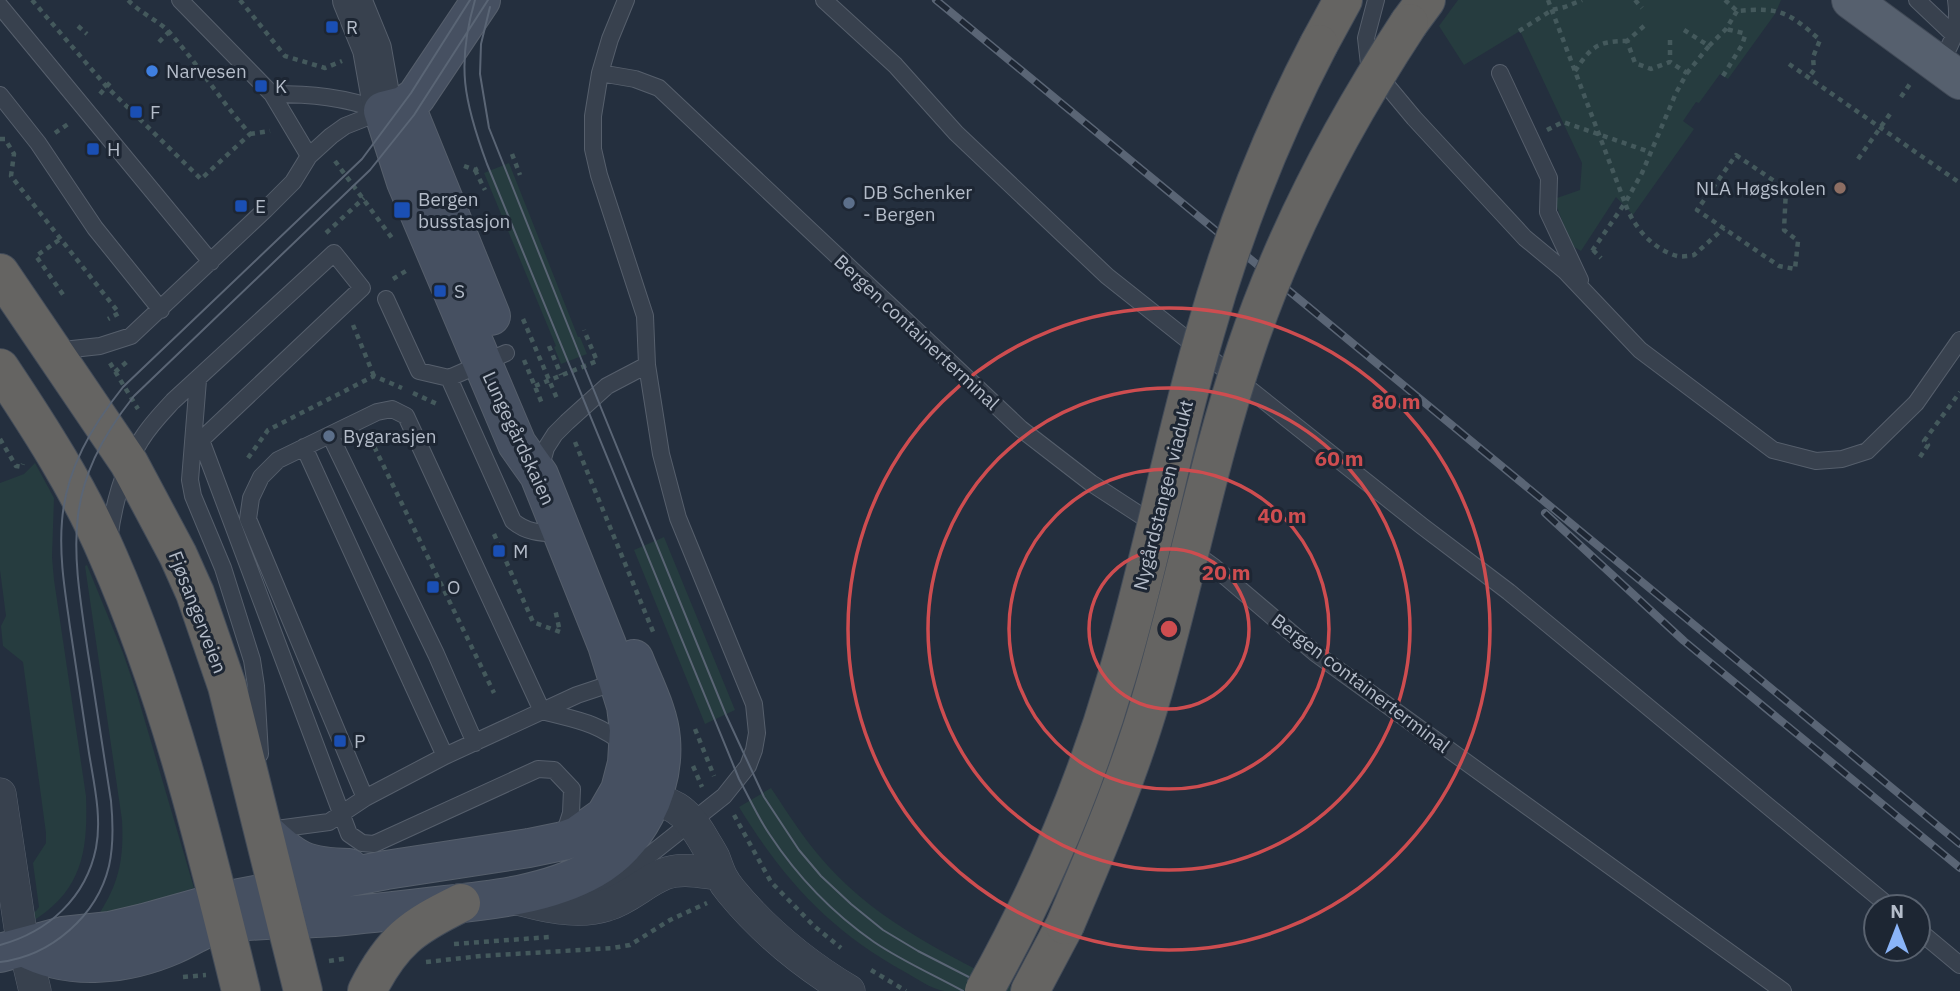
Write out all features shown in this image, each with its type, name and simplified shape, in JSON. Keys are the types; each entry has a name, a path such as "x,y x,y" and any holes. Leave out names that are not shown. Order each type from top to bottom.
{"highway":[{"name":"Nygårdstangen viadukt","path":"984,991 1030,905 1077,795 1118,675 1187,397 1242,216 1281,121 1356,9"},
{"name":"Nygårdstangen viadukt","path":"1030,991 1065,925 1112,811 1138,738 1153,692 1215,449 1247,346 1270,286 1288,241 1333,149 1417,11"},
{"name":"Fjøsangerveien","path":"0,273 129,463 178,555 208,627 227,686 300,978"},
{"path":"0,368 80,499 107,554 141,638 181,764 241,991"},
{"path":"355,980 404,958 404,936 425,920 461,903"}],"main road":[{"path":"393,109 416,97 481,0"},
{"path":"1851,0 1951,60"},
{"name":"Lungegårdskaien","path":"393,109 406,182 495,358 517,444 550,448"},
{"name":"Lungegårdskaien","path":"222,912 283,905 386,870 563,841 592,827 613,805 636,794 660,769 661,738 658,719 607,645 562,534 550,448"},
{"name":"Lungegårdskaien","path":"283,905 342,916 509,897 577,877 607,860 636,830 636,794 628,748 630,680 550,448"},
{"path":"264,831 289,855 306,863 336,868 386,870"},
{"path":"12,950 63,936 222,912"},
{"path":"12,950 87,964 116,961 157,951 202,930 222,912"}],"street":[{"path":"352,0 357,55 393,109"},
{"path":"0,794 12,950 34,991"},
{"path":"636,794 682,811 693,822 713,857 716,887 740,902 782,943 816,971 858,979"},
{"name":"Lungegårdskaien","path":"509,897 555,922 582,909 607,905 665,873 675,871 716,887"},
{"path":"41,991 63,974 87,964"}],"lane":[{"path":"180,0 272,94 309,156"},
{"path":"555,922 622,877 724,796 748,766 757,733 754,704 678,518 661,454 647,365 645,316 593,149 593,116 600,73 626,0"},
{"path":"824,0 895,65 956,133 1107,276 1509,593 1873,893"},
{"path":"1355,0 1366,38 1369,64 1414,118 1525,238 1565,271 1640,350 1773,450 1816,461 1842,459 1867,451 1916,403 1960,340"},
{"path":"1356,9 1376,0"},
{"path":"1917,0 1951,60"},
{"path":"1951,60 1958,11 1956,0"},
{"path":"0,6 211,262"},
{"name":"Bergen containerterminal","path":"600,73 635,79 659,88 1021,429 1091,483 1214,567 1315,653 1783,991"},
{"path":"1500,73 1549,178 1548,212 1591,299"},
{"path":"272,94 321,94 393,109"},
{"path":"0,95 38,143 95,228 161,310"},
{"path":"54,351 100,346 131,336 293,182 309,156 345,126 393,109"},
{"path":"107,554 115,509 129,463 149,427 173,401 334,253 362,288 201,440 349,834 362,843 374,844 538,769 554,770 572,789 571,813 563,841"},
{"path":"386,299 419,371 449,378 495,358"},
{"path":"550,448 607,386 647,365"},
{"path":"449,378 513,521 523,529 538,533 562,534"},
{"path":"198,380 190,480 193,496 235,605 252,660 256,686 264,831 329,822 365,798 445,756 576,695 630,680"},
{"path":"365,798 248,519 251,498 261,477 278,460 377,412 392,409 406,416 542,711 606,729 628,748"},
{"path":"331,435 436,654 475,743"},
{"path":"304,447 445,756"},
{"path":"1932,942 1960,965"}],"path":[{"path":"32,0 106,86 201,179 250,134 169,32 139,12 128,0"},
{"path":"240,0 285,56 325,68 357,55"},
{"path":"1548,0 1632,223 1653,242 1677,256 1694,255 1724,228"},
{"path":"1520,31 1552,10 1582,0"},
{"path":"1635,0 1642,8"},
{"path":"1725,0 1737,11 1780,10 1820,40 1813,57 1814,70 1809,77"},
{"path":"1577,275 1625,204 1687,73 1726,29 1737,11"},
{"path":"78,26 87,34"},
{"path":"1575,71 1587,53 1598,44 1627,41 1644,26"},
{"path":"1723,76 1745,36 1743,33 1726,29"},
{"path":"1684,30 1709,46"},
{"path":"1670,40 1670,62"},
{"path":"1627,41 1635,63 1642,67 1651,69 1670,62"},
{"path":"1670,62 1687,73"},
{"path":"1789,64 1960,183"},
{"path":"14,154 38,143 86,110 113,79"},
{"path":"1858,159 1889,114"},
{"path":"1531,137 1563,122 1650,152"},
{"path":"512,154 520,175"},
{"path":"1736,155 1786,189 1784,230 1798,242 1795,269 1779,265 1724,228 1697,210 1736,155"},
{"path":"475,170 485,190"},
{"path":"322,237 364,198"},
{"path":"59,240 36,256 64,296"},
{"path":"1593,250 1601,258"},
{"path":"521,312 549,380 550,448 657,640"},
{"path":"535,386 597,361 584,330"},
{"path":"549,345 561,375"},
{"path":"345,391 494,693"},
{"path":"1920,457 1928,445 1924,441 1960,392"},
{"path":"691,720 724,796 771,882 814,926 848,954"},
{"path":"300,978 344,959 481,956 630,945 716,887"},
{"path":"448,944 555,922"},
{"path":"344,948 344,959 355,980"},
{"path":"858,979 906,991"}],"green space":[{"path":"1458,0 1781,0 1775,14 1728,79 1720,74 1699,103 1696,102 1683,121 1694,129 1633,215 1616,197 1581,251 1571,245 1554,199 1580,190 1582,163 1520,31 1464,65 1439,26"},
{"path":"509,163 587,354 561,364 484,173"},
{"path":"35,463 54,498 54,580 86,796 86,817 83,853 71,884 61,898 30,923 28,915 39,907 33,863 46,843 46,833 23,662 3,646 1,626 6,616 0,570 0,483 24,474"},
{"path":"664,537 735,710 705,724 634,550"},
{"path":"87,565 137,694 194,888 96,919 110,895 118,872 122,820 85,566"},
{"path":"771,788 820,857 870,905 918,937 1019,991 944,991 934,988 878,956 831,921 791,880 739,807"}],"tram line":[{"path":"0,945 49,922 74,897 91,866 98,836 97,800 66,600 61,548 64,502 82,449 123,387 362,159 411,93 470,0"},
{"path":"475,0 464,64 468,102 479,142 739,779 781,850 831,907 885,949 963,991"},
{"path":"0,962 37,952 69,931 94,901 103,884 111,858 111,801 82,615 76,548 83,489 94,460 110,429 134,396 370,170 414,115 488,0"},
{"path":"490,7 481,44 480,74 489,128 726,715 764,797 799,850 821,876 851,904 883,930 996,991"}],"railway":[{"path":"936,0 1960,844"},
{"path":"1545,513 1684,641 1960,868"}],"place":[{"name":"R","path":"332,27"},
{"name":"Narvesen","path":"152,71"},
{"name":"K","path":"261,86"},
{"name":"F","path":"136,112"},
{"name":"H","path":"93,149"},
{"name":"NLA Høgskolen","path":"1840,188"},
{"name":"DB Schenker - Bergen","path":"849,203"},
{"name":"E","path":"241,206"},
{"name":"Bergen busstasjon","path":"402,210"},
{"name":"S","path":"440,291"},
{"name":"Bygarasjen","path":"329,436"},
{"name":"M","path":"499,551"},
{"name":"O","path":"433,587"},
{"name":"P","path":"340,741"}]}
